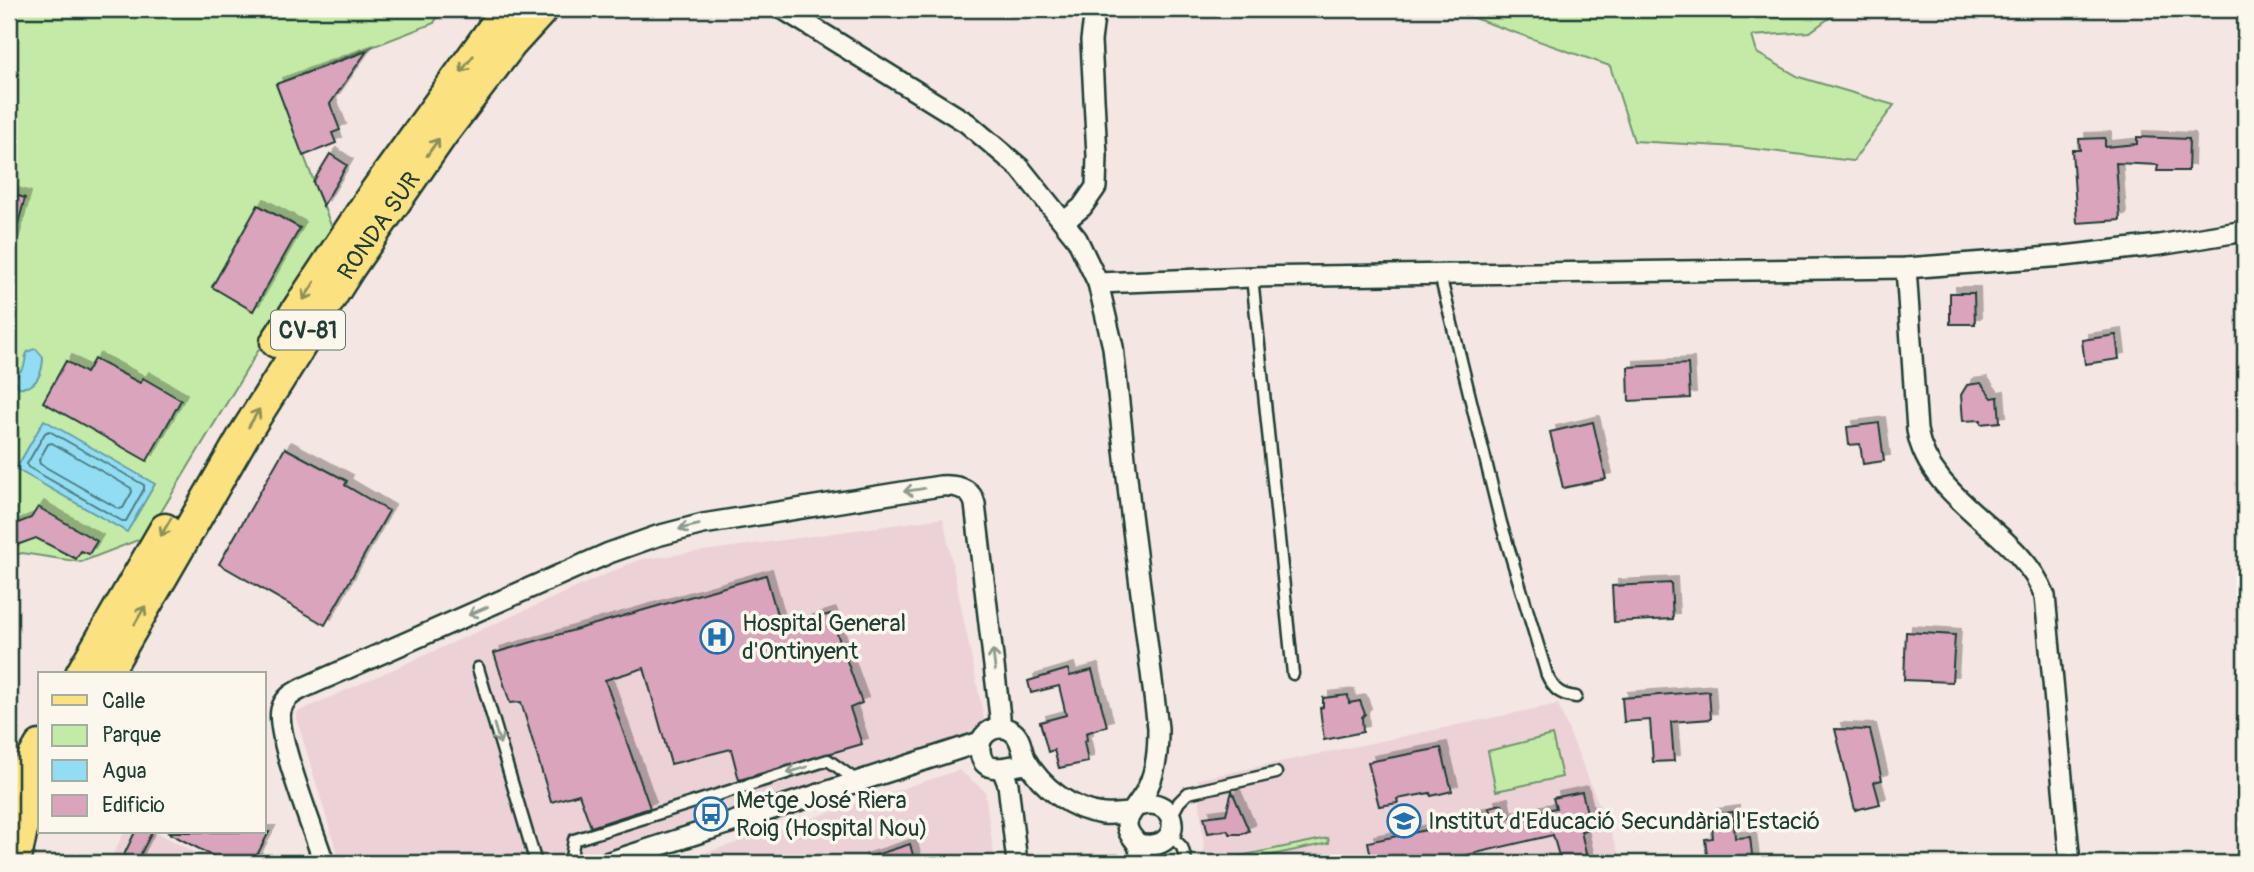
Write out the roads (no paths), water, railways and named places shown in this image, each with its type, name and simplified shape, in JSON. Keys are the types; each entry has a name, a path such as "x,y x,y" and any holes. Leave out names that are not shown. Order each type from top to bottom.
{"main road":[{"name":"RONDA SUR","path":"82,672 224,428 319,275 420,127 507,9"},
{"name":"RONDA SUR","path":"107,672 244,435 350,267 441,136 511,44 543,9"},
{"path":"9,800 38,749"},
{"path":"15,863 23,824 38,795"}],"street":[{"path":"783,9 967,123 1020,168 1065,221 1077,239 1098,283 1113,347 1158,728 1158,748 1141,833"},
{"path":"1065,221 1082,207 1096,187 1091,41 1095,9"},
{"path":"1098,283 1252,277 1906,268 2064,256 2159,245 2245,231"},
{"path":"1906,268 1917,430 1923,456 1935,474 2029,566 2045,596 2070,863"},
{"path":"324,863 283,739 281,715 288,696 609,553 657,536 704,524 940,486 954,486 966,490 974,498 975,504 1000,727"},
{"path":"1017,863 1014,766 1018,737 1007,728 1000,727 988,732 982,750 989,766 1014,766 1073,805 1107,815 1159,845 1170,826 1162,806 1141,833"},
{"path":"606,863 959,748 982,750"}],"lane":[{"path":"1440,275 1501,523 1544,665 1553,689 1563,696 1576,697"},
{"path":"1252,277 1293,674"},
{"path":"478,668 537,863"},
{"path":"570,863 574,840 828,760 857,781"},
{"path":"1187,863 1182,847 1170,826 1179,802 1188,793 1276,773"}],"water":[{"path":"36,349 43,357 38,378 30,386 19,387 14,380 23,368 27,353"},
{"path":"44,420 155,484 127,532 16,469"}],"place":[{"name":"Hospital General d'Ontinyent","path":"717,637"},
{"name":"Metge José Riera Roig (Hospital Nou)","path":"711,814"},
{"name":"Institut d'Educació Secundària l'Estació","path":"1404,821"}]}
